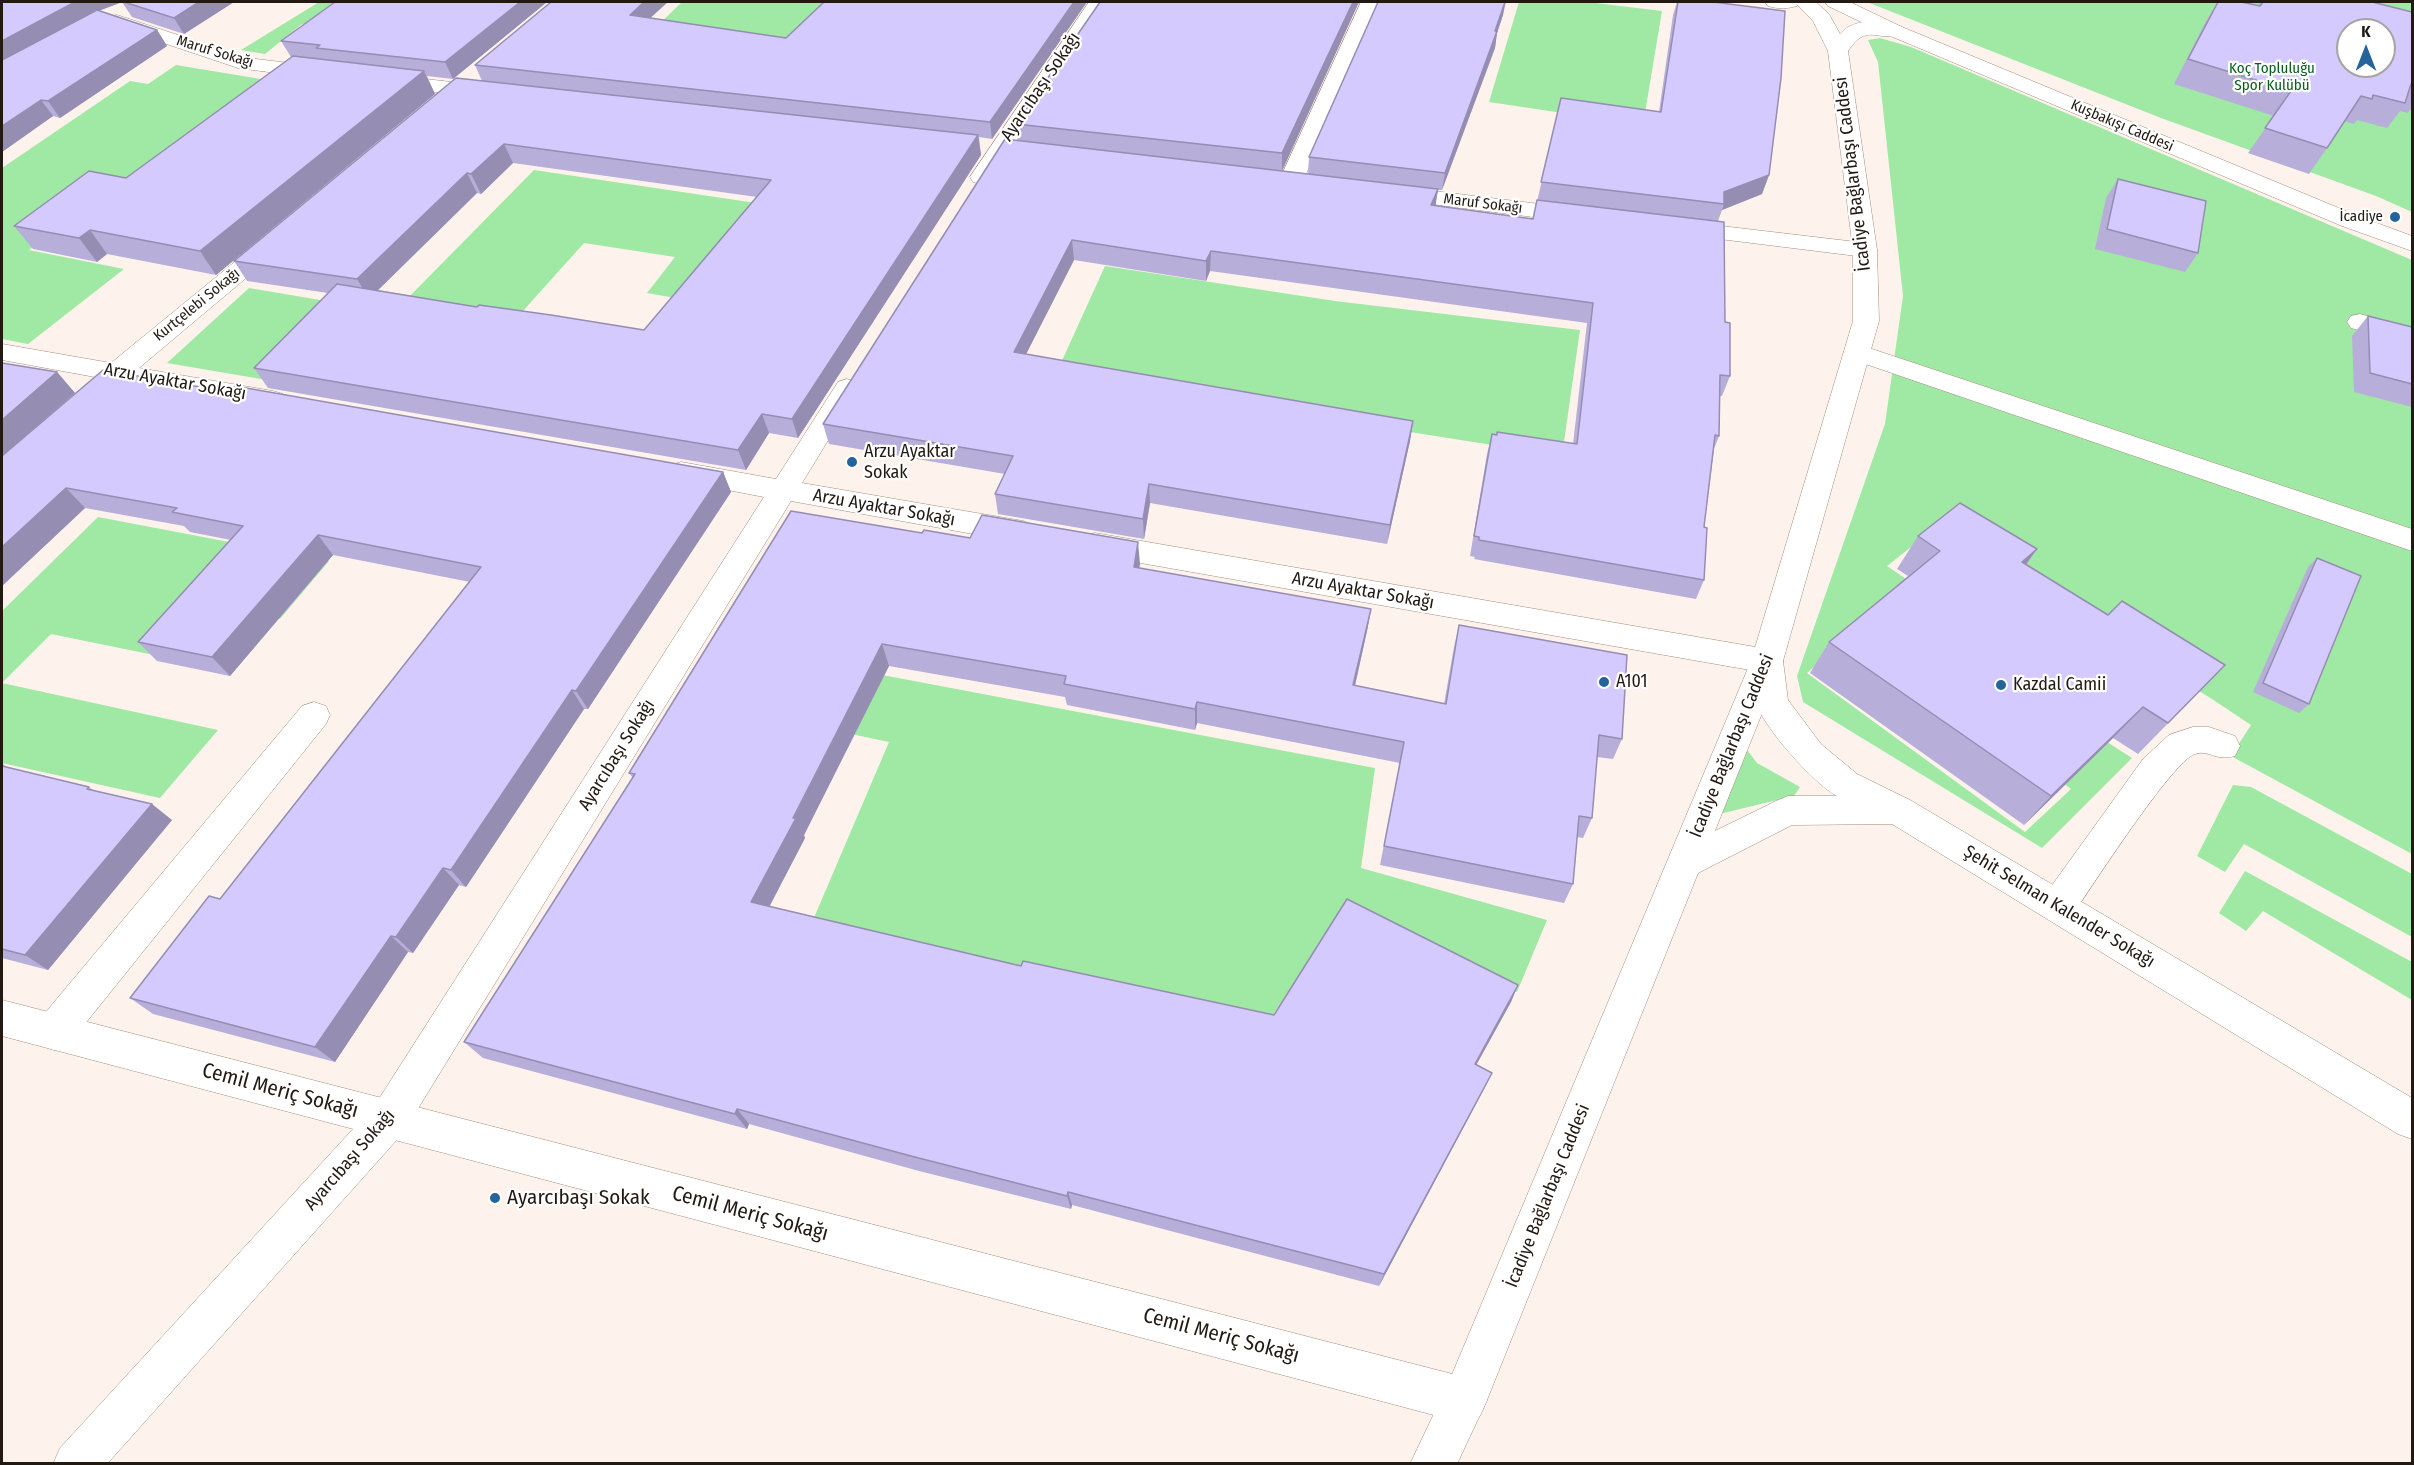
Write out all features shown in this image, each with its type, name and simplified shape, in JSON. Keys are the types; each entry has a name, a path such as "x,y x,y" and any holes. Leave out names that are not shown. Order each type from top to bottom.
{"street":[{"name":"Ayarcıbaşı Sokağı","path":"968,199 999,149 1099,2"},
{"path":"1291,181 1371,2"},
{"path":"1775,2 1790,2"},
{"name":"İcadiye Bağlarbaşı Caddesi","path":"1433,1464 1464,1400 1767,661 1866,321 1865,250 1838,51 1822,18 1805,2"},
{"name":"Kuşbakışı Caddesi","path":"1835,2 1895,31 2339,216 2412,244"},
{"name":"Maruf Sokağı","path":"137,5 102,20 244,64 346,76"},
{"path":"1838,51 1848,33 1857,28 1895,31"},
{"path":"433,111 485,67"},
{"path":"369,78 506,94"},
{"path":"1268,178 1315,184"},
{"name":"Maruf Sokağı","path":"1373,191 1596,218"},
{"path":"1654,225 1865,250"},
{"name":"Kurtçelebi Sokağı","path":"89,395 288,230"},
{"path":"2360,322 2412,336"},
{"name":"Arzu Ayaktar Sokağı","path":"2,352 303,405"},
{"path":"1857,352 2341,514 2412,540"},
{"name":"Ayarcıbaşı Sokağı","path":"76,1464 389,1119 859,369"},
{"name":"Arzu Ayaktar Sokağı","path":"654,467 1767,661"},
{"name":"Şehit Selman Kalender Sokağı","path":"1767,661 1772,703 1786,726 1809,754 1845,784 1898,810 2412,1120"},
{"path":"54,1032 314,715"},
{"path":"2058,906 2155,769 2181,745 2193,740 2209,740 2223,746"},
{"path":"1686,862 1788,811 1898,810"},
{"name":"Cemil Meriç Sokağı","path":"2,1018 1464,1400"}],"green space":[{"path":"319,2 445,2 354,29 302,24 265,54 241,50"},
{"path":"682,2 835,2 914,66 654,29"},
{"path":"1519,2 1587,2 1662,11 1643,125 1489,102"},
{"name":"Koç Topluluğu Spor Kulübü","path":"1867,2 2412,2 2412,212 2376,196 2161,118"},
{"path":"1880,38 1911,47 2412,260 2412,854 2231,756 2251,725 1934,529 1887,566 1912,583 1807,673 2025,832 2071,789 2045,770 2093,733 2132,758 2042,848 1803,702 1797,676 1885,424 1903,296 1878,62 1868,40"},
{"path":"176,65 291,84 107,193 29,250 124,269 28,344 2,339 2,168 130,81 148,84"},
{"path":"534,170 756,203 681,299 647,293 675,257 584,243 513,322 403,303"},
{"path":"1105,266 1335,301 1580,330 1562,456 1055,376"},
{"path":"249,288 338,303 261,379 167,363"},
{"path":"98,517 329,561 280,619 196,603 149,654 51,634 2,683 2,611"},
{"path":"718,644 1375,768 1361,868 1547,920 1517,992 1345,907 1268,1022 810,927 889,742 685,699"},
{"path":"2,683 218,730 160,798 2,763"},
{"path":"1741,742 1757,763 1800,787 1794,796 1707,817"},
{"path":"2233,785 2251,787 2412,874 2412,937 2244,844 2225,872 2197,856"},
{"path":"2245,871 2412,962 2412,1000 2263,911 2246,931 2219,913"}],"building":[{"path":"2,2 75,2 2,41"},
{"path":"124,2 199,2 174,18"},
{"path":"335,2 520,2 445,62 316,48 320,45 281,41"},
{"path":"551,2 644,2 630,15 786,38 824,2 1074,2 990,122 475,65"},
{"path":"1100,2 1353,2 1282,153 1016,124"},
{"path":"1378,2 1505,2 1495,31 1497,31 1445,173 1309,157"},
{"path":"1678,2 1713,2 1785,11 1781,78 1769,175 1724,192 1724,204 1541,182 1561,98 1661,112"},
{"path":"2218,2 2241,2 2260,6 2263,2 2372,2 2412,12 2412,84 2405,103 2373,95 2372,99 2361,96 2327,148 2265,128 2291,91 2188,59"},
{"path":"97,10 157,30 48,101 41,100 2,126 2,60"},
{"path":"293,56 424,71 200,251 90,230 79,238 14,226 89,171 126,178"},
{"path":"456,78 978,135 792,419 762,414 738,450 254,368 337,284 477,307 479,305 644,330 771,180 504,144 471,174 467,173 357,279 234,261"},
{"path":"1005,139 1438,189 1431,205 1533,219 1537,200 1724,222 1725,322 1730,323 1730,376 1720,375 1719,436 1715,435 1704,527 1707,528 1704,580 1479,540 1479,537 1474,536 1492,434 1497,435 1497,432 1577,444 1593,303 1211,251 1206,261 1072,240 1014,352 1413,421 1390,525 1149,484 1143,519 995,494 1013,456 823,424"},
{"path":"2118,179 2206,201 2198,253 2107,229"},
{"path":"2368,316 2412,327 2412,384 2370,373"},
{"path":"2,363 57,372 2,420"},
{"path":"103,370 229,392 235,386 723,472 576,691 572,690 451,870 443,868 396,937 391,936 315,1047 130,998 209,896 220,899 481,567 318,535 212,657 138,642 243,526 172,512 177,508 66,488 2,547 2,456"},
{"name":"Kazdal Camii","path":"1960,503 2037,549 2022,562 2108,615 2122,601 2225,665 2168,723 2143,707 2051,796 1829,642 1940,551 1918,536"},
{"path":"791,511 922,533 924,530 970,538 982,515 1138,542 1134,567 1371,609 1353,685 1446,704 1459,625 1627,655 1622,739 1599,735 1592,818 1579,816 1573,884 1384,846 1404,742 1197,702 1195,709 1064,684 1066,676 882,644 793,818 796,818 751,902 1021,966 1023,961 1274,1015 1347,899 1518,985 1475,1064 1492,1073 1384,1274 1068,1192 1067,1196 737,1109 735,1114 464,1042 635,774 629,773"},
{"path":"2317,558 2361,576 2309,704 2263,683"},
{"path":"2,766 152,804 25,955 2,949"}],"place":[{"name":"İcadiye","path":"2395,217"},
{"name":"Arzu Ayaktar Sokak","path":"852,462"},
{"name":"A101","path":"1604,682"},
{"name":"Kazdal Camii","path":"2001,685"},
{"name":"Ayarcıbaşı Sokak","path":"495,1198"}]}
